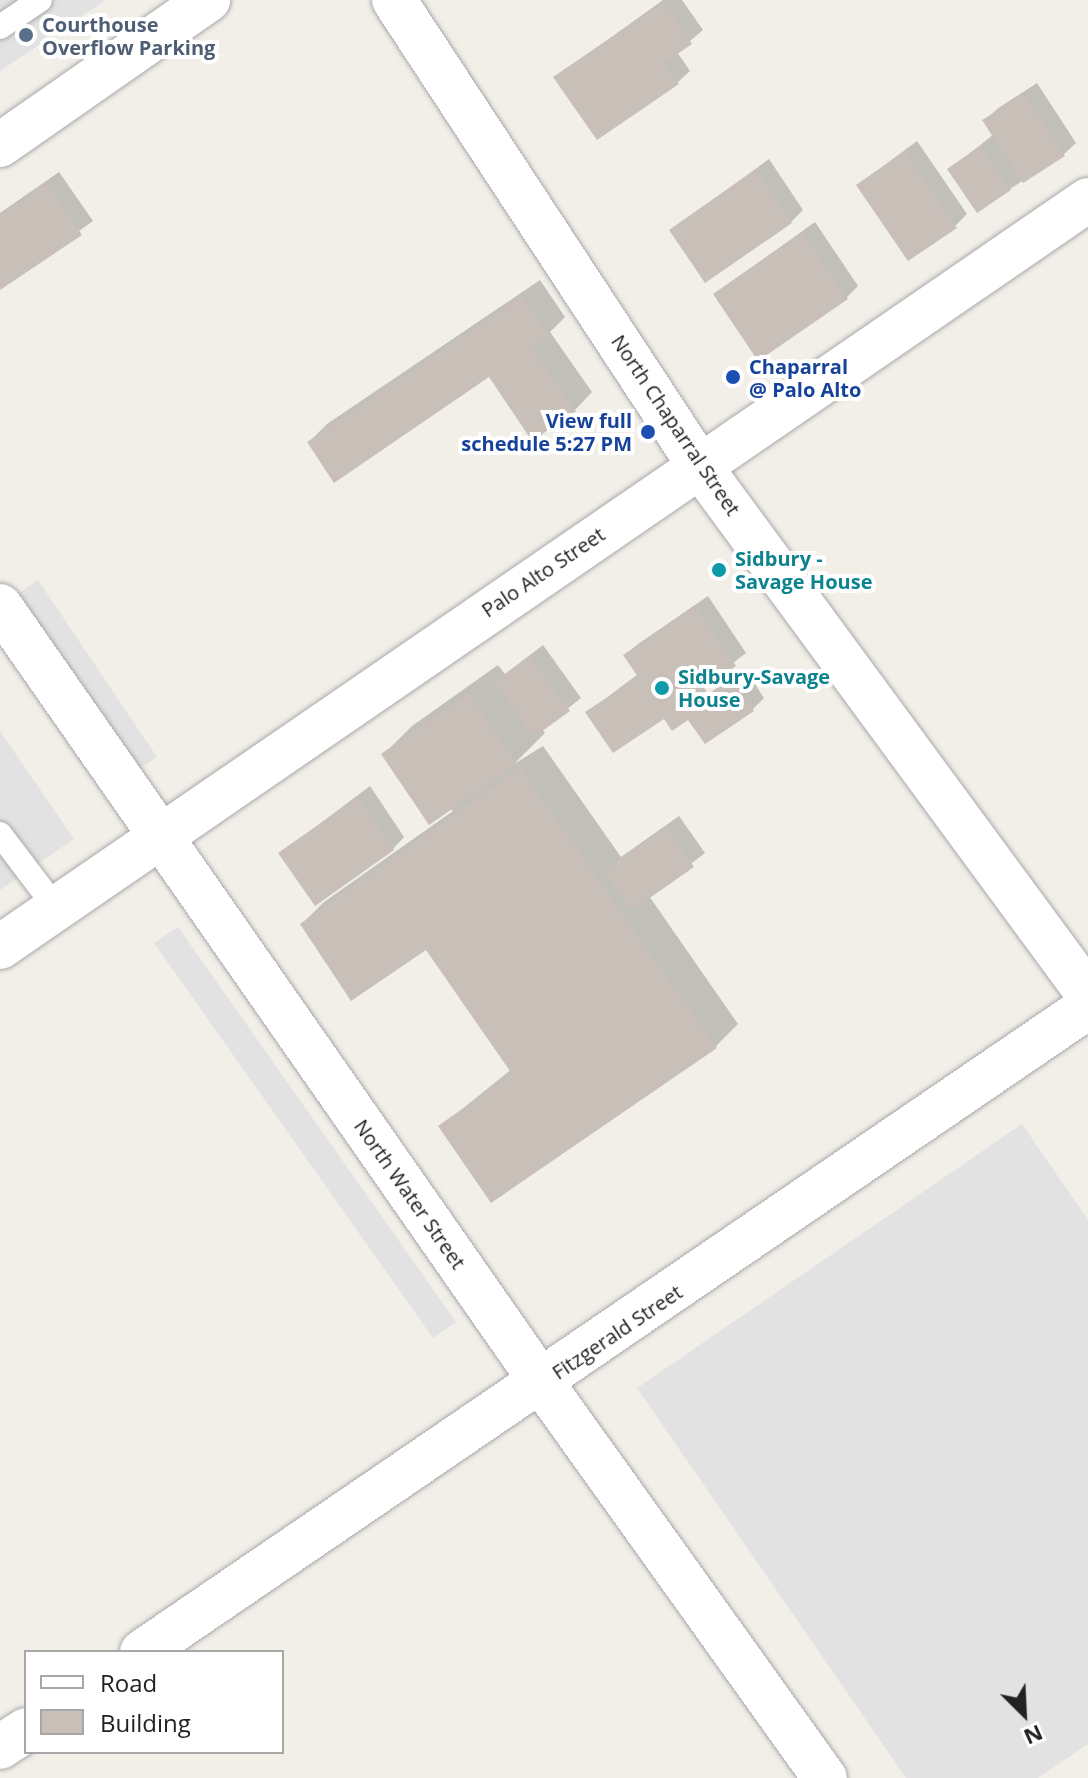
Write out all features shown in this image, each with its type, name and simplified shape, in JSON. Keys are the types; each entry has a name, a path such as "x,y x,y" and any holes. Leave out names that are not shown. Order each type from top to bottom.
{"street":[{"path":"0,145 208,0"},
{"name":"North Chaparral Street","path":"394,0 699,465 1088,994"},
{"name":"Palo Alto Street","path":"0,947 1088,200"},
{"name":"North Water Street","path":"0,606 542,1383 825,1778"},
{"name":"Fitzgerald Street","path":"145,1650 542,1383 1088,1007"},
{"path":"0,1747 24,1731"}],"lane":[{"path":"0,27 40,0"},
{"path":"0,834 56,908"}],"shaded area":[{"name":"Courthouse Overflow Parking","path":"0,0 106,0 0,71"},
{"path":"38,580 157,757 137,770 19,593"},
{"path":"0,731 74,839 0,890"},
{"path":"178,927 456,1322 433,1338 154,943"},
{"path":"1022,1124 1088,1220 1088,1744 1038,1778 906,1778 637,1388"}],"building":[{"path":"663,2 692,44 664,63 679,84 597,140 553,77"},
{"path":"1024,94 1065,156 1023,183 982,120"},
{"path":"980,146 1011,190 977,213 947,169"},
{"path":"905,151 957,228 908,261 856,185"},
{"path":"756,169 792,223 705,283 669,230"},
{"path":"47,183 82,235 0,290 0,215"},
{"path":"802,232 848,299 758,361 713,294"},
{"path":"522,296 549,336 532,348 576,411 532,441 489,377 334,483 307,442"},
{"name":"Sidbury-Savage House","path":"695,606 736,666 691,697 695,704 732,679 754,711 705,744 688,720 672,731 664,719 613,753 585,712 638,677 623,655"},
{"path":"530,656 570,711 534,737 494,682"},
{"path":"469,693 517,764 429,825 381,754"},
{"path":"520,767 717,1048 491,1203 438,1126 512,1074 426,950 351,1001 300,924"},
{"path":"358,797 394,850 315,906 278,853"},
{"path":"667,827 694,867 631,911 603,871"}],"place":[{"name":"Courthouse Overflow Parking","path":"26,35"},
{"name":"Chaparral @ Palo Alto","path":"733,377"},
{"name":"View full schedule 5:27 PM","path":"648,432"},
{"name":"Sidbury - Savage House","path":"719,570"},
{"name":"Sidbury-Savage House","path":"662,688"}]}
